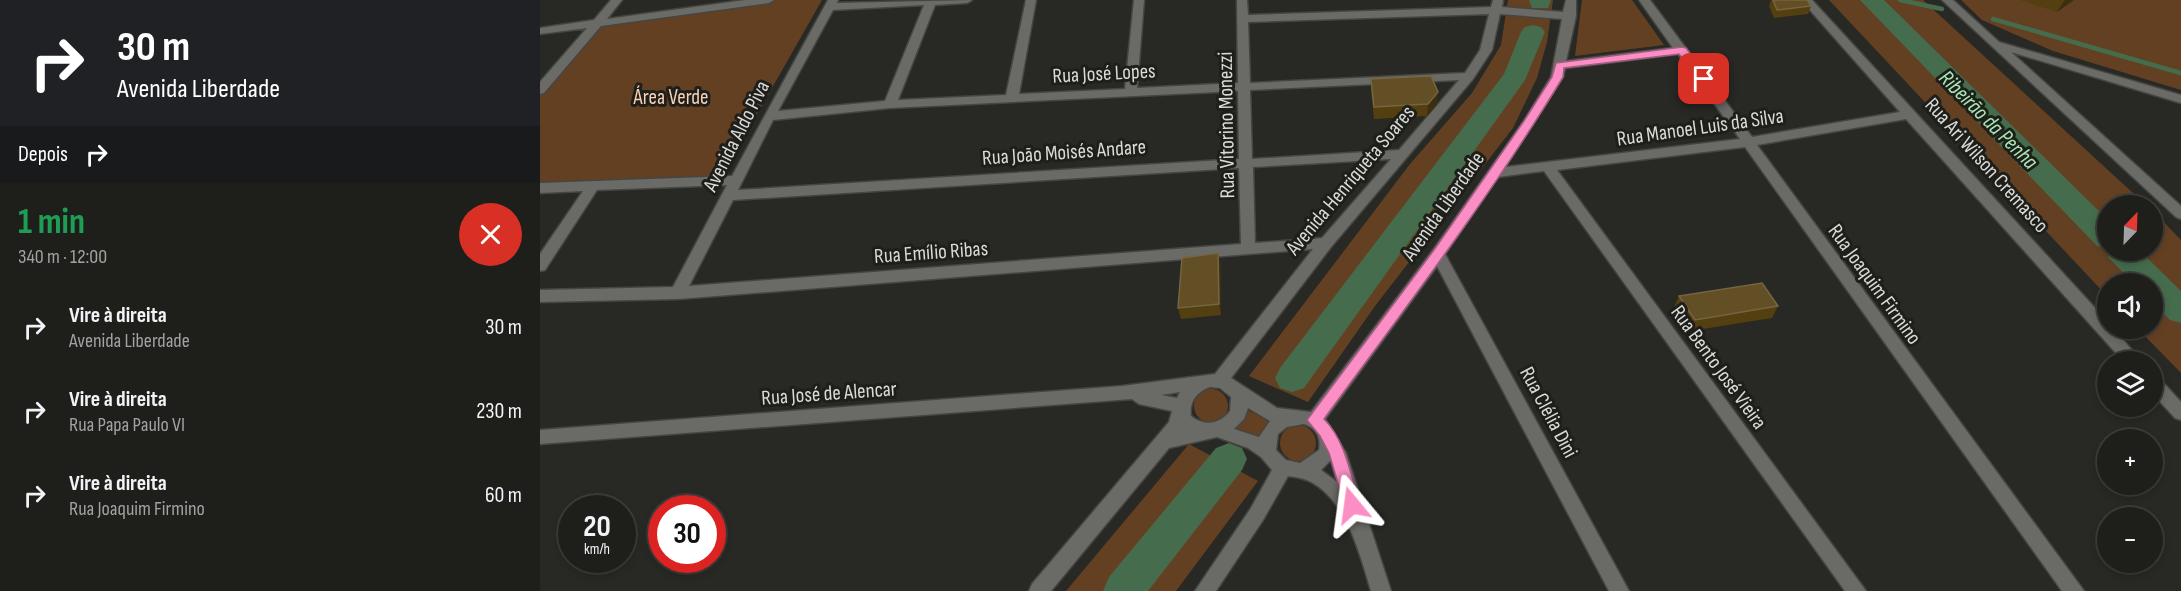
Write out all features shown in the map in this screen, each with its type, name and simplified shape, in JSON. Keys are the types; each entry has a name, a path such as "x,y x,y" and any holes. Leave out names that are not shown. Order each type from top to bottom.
{"street":[{"path":"540,90 617,0"},
{"path":"540,31 769,0"},
{"path":"830,4 967,0"},
{"path":"1012,97 1032,0"},
{"path":"1131,91 1139,0"},
{"name":"Rua Vitorino Monezzi","path":"1242,0 1248,248"},
{"name":"Avenida Liberdade","path":"1315,420 1438,254 1529,123 1557,77 1570,16 1571,0"},
{"name":"Rua Joaquim Firmino","path":"1644,0 1947,420 2074,591"},
{"name":"Rua Ari Wilson Cremasco","path":"1806,0 2124,351"},
{"path":"1947,0 2181,214"},
{"path":"890,104 931,1"},
{"name":"Avenida Aldo Piva","path":"678,293 769,116 830,4"},
{"path":"1242,19 1497,5 1570,16"},
{"name":"Avenida Henriqueta Soares","path":"1219,381 1326,243 1468,76 1486,50 1497,5"},
{"path":"1996,44 2181,99"},
{"path":"1560,65 1682,50"},
{"name":"Rua José Lopes","path":"769,116 890,104 1012,97 1468,76"},
{"path":"1441,79 1456,89"},
{"name":"Rua Manoel Luis da Silva","path":"1494,173 1748,142 1910,114"},
{"name":"Rua João Moisés Andare","path":"729,195 1401,154"},
{"name":"Rua Bento José Vieira","path":"1548,167 1856,591"},
{"path":"540,188 736,180"},
{"path":"540,266 593,186"},
{"name":"Rua Emílio Ribas","path":"540,296 678,293 1326,243"},
{"name":"Rua Clélia Dini","path":"1438,254 1619,591"},
{"path":"1122,393 1219,381 1274,415 1315,420 1326,431 1337,453 1358,525 1381,591"},
{"path":"1039,591 1163,443 1176,425 1185,395 1200,383"},
{"path":"1122,393 1181,408"},
{"name":"Rua José de Alencar","path":"540,437 1122,393"},
{"path":"1163,443 1185,435 1216,430 1236,417 1240,410 1239,394"},
{"path":"2163,394 2181,413"},
{"path":"1181,408 1182,418 1194,429 1216,430 1254,443 1268,452 1275,463 1283,468 1302,470 1316,476 1334,489 1358,525"},
{"path":"1268,452 1267,439 1270,431 1276,424 1294,417"},
{"path":"1302,470 1319,462 1325,455 1328,439"},
{"path":"1205,591 1257,514 1283,468"}],"green space":[{"name":"Área Verde","path":"771,0 822,0 722,176 540,184 540,95 601,26"},
{"path":"1508,0 1553,0 1547,42 1537,78 1513,128 1375,306 1308,402 1249,376 1410,164 1472,93 1501,45"},
{"path":"1582,0 1632,0 1664,45 1575,56"},
{"path":"1829,0 1923,0 2135,195 2097,195 2097,261 2163,261 2163,221 2181,240 2181,373 2163,355 2163,351 2160,351 2148,339 2163,339 2163,273 2097,273 2097,285"},
{"path":"1961,0 2181,0 2181,90 2053,51 1982,20"},
{"path":"1211,389 1223,394 1228,406 1223,418 1211,423 1199,418 1194,406 1199,394"},
{"path":"1247,410 1271,421 1258,440 1234,429"},
{"path":"1298,425 1310,431 1316,443 1310,455 1298,461 1286,455 1280,443 1286,431"},
{"path":"1189,444 1258,481 1176,591 1066,591"}],"building":[{"path":"1773,0 1807,0 1811,6 1777,10"},
{"path":"1431,76 1438,92 1428,104 1374,107 1371,79"},
{"path":"1218,253 1219,304 1178,308 1182,258"},
{"path":"1762,283 1778,306 1695,320 1679,296"}],"waterway":[{"name":"Ribeirão da Penha","path":"1871,0 2097,227"},
{"path":"1900,0 1942,9"},
{"path":"1993,19 2181,73"},
{"path":"1292,378 1516,75 1533,32"},
{"name":"Ribeirão da Penha","path":"2131,261 2181,311"},
{"path":"1123,591 1229,459"}],"route":[{"path":"1352,505 1337,453 1326,431 1315,420 1438,254 1529,123 1557,77 1560,65 1682,50 1704,79"}]}
